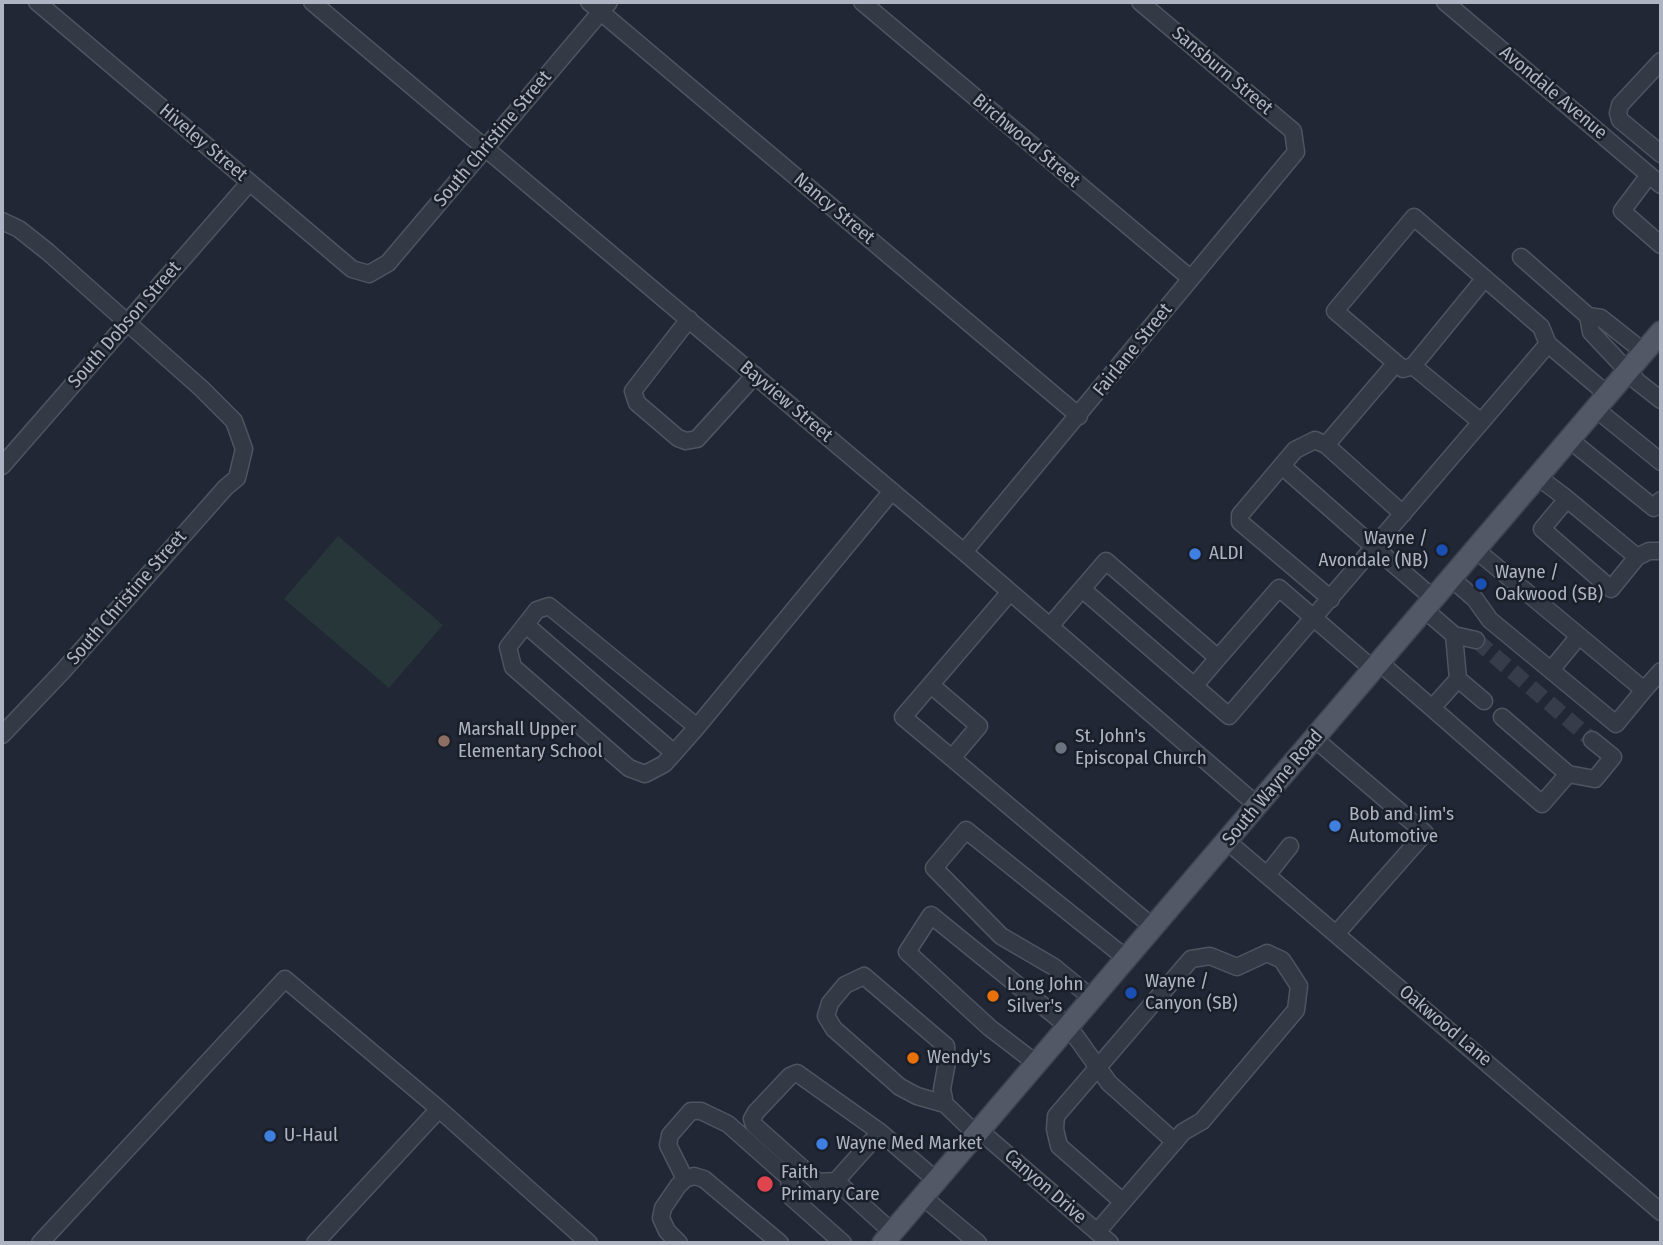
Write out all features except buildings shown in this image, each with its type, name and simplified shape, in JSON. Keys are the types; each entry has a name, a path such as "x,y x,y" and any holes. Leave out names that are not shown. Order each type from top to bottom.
{"main road":[{"name":"South Wayne Road","path":"887,1240 1661,332"}],"street":[{"name":"Hiveley Street","path":"37,2 352,269 364,273 374,272"},
{"name":"Bayview Street","path":"312,2 964,552 1258,806"},
{"name":"Birchwood Street","path":"862,2 1190,278"},
{"name":"Sansburn Street","path":"1140,2 1293,131 1297,145"},
{"name":"Avondale Avenue","path":"1446,2 1651,177"},
{"name":"South Christine Street","path":"374,272 388,263 600,5"},
{"name":"Nancy Street","path":"600,5 1079,416"},
{"path":"1661,61 1620,105 1618,113 1620,120 1660,152 1651,177 1622,211 1661,245"},
{"name":"Fairlane Street","path":"964,552 1079,416 1190,278 1294,157 1297,145"},
{"name":"South Dobson Street","path":"2,467 249,183"},
{"path":"1485,278 1413,366 1403,369 1335,310 1414,217 1485,278 1541,327 1548,344 1661,462"},
{"path":"2,221 19,229 38,244 126,324"},
{"path":"1521,257 1588,316 1601,318 1644,352"},
{"path":"1588,316 1591,332 1629,369 1638,382 1661,400"},
{"path":"689,319 633,391 638,403 668,429 685,441 697,439 755,375"},
{"name":"South Christine Street","path":"2,735 62,672 226,486 237,478 243,455 241,432 234,421 202,388 126,324"},
{"path":"1082,589 1229,716 1548,344"},
{"path":"1326,445 1396,363"},
{"path":"1413,366 1481,422"},
{"path":"1331,599 1240,522 1240,515 1296,450 1315,440 1326,445 1403,514"},
{"path":"1570,440 1654,508 1661,500"},
{"path":"1282,466 1374,547 1430,605 1454,635 1458,679 1484,701"},
{"path":"1538,477 1637,557"},
{"path":"697,727 560,612 549,606 537,610 508,647 513,667 629,768 645,774 664,764 697,727 892,491"},
{"path":"1567,499 1542,529 1611,589 1637,557 1653,550 1661,551"},
{"path":"1476,550 1644,691"},
{"path":"1050,626 1106,561 1218,658"},
{"path":"1452,579 1475,599 1490,620 1616,724 1661,671"},
{"path":"1194,686 1279,588 1432,708 1542,804 1568,774"},
{"path":"1010,592 903,717 1154,928"},
{"path":"526,625 674,753"},
{"path":"1454,635 1476,640"},
{"path":"1551,670 1579,636"},
{"path":"1432,708 1458,679"},
{"path":"930,685 979,726 952,758"},
{"path":"1502,717 1568,774 1595,779 1613,757 1592,740"},
{"path":"1315,739 1425,833 1336,934"},
{"path":"1093,999 1054,967 1001,936 934,868 966,830 1127,959"},
{"name":"Oakwood Lane","path":"1227,842 1661,1212"},
{"path":"1266,875 1290,846"},
{"path":"1037,1064 990,1028 907,952 931,915 1069,1027 1109,1083 1175,1142"},
{"path":"1106,1240 1123,1202 1183,1132 1202,1121 1296,1010 1299,986 1282,960 1267,953 1237,967 1210,956 1191,959 1056,1116 1055,1129 1059,1146 1123,1202"},
{"path":"864,976 946,1046 947,1062 942,1089 945,1104 900,1087 834,1029 826,1016 830,1003 845,985 864,976"},
{"path":"40,1243 285,979 439,1109 589,1243"},
{"path":"880,1132 836,1181 818,1182 754,1125 752,1119 790,1076 797,1073 880,1132 978,1243"},
{"name":"Canyon Drive","path":"945,1104 1106,1240"},
{"path":"315,1243 439,1109"},
{"path":"685,1179 668,1144 670,1135 691,1111 701,1111 728,1124 789,1178 790,1196 843,1243"},
{"path":"680,1243 667,1231 662,1218 669,1197 685,1179 694,1176 704,1179 780,1243"},
{"path":"836,1181 887,1240"}],"shaded area":[{"path":"338,536 443,625 389,688 284,599"}],"tunnel":[{"path":"1476,640 1592,740"}],"place":[{"name":"Wayne / Avondale (NB)","path":"1442,550"},
{"name":"ALDI","path":"1195,554"},
{"name":"Wayne / Oakwood (SB)","path":"1481,584"},
{"name":"Marshall Upper Elementary School","path":"444,741"},
{"name":"St. John's Episcopal Church","path":"1061,748"},
{"name":"Bob and Jim's Automotive","path":"1335,826"},
{"name":"Wayne / Canyon (SB)","path":"1131,993"},
{"name":"Long John Silver's","path":"993,996"},
{"name":"Wendy's","path":"913,1058"},
{"name":"U-Haul","path":"270,1136"},
{"name":"Wayne Med Market","path":"822,1144"},
{"name":"Faith Primary Care","path":"765,1184"}]}
